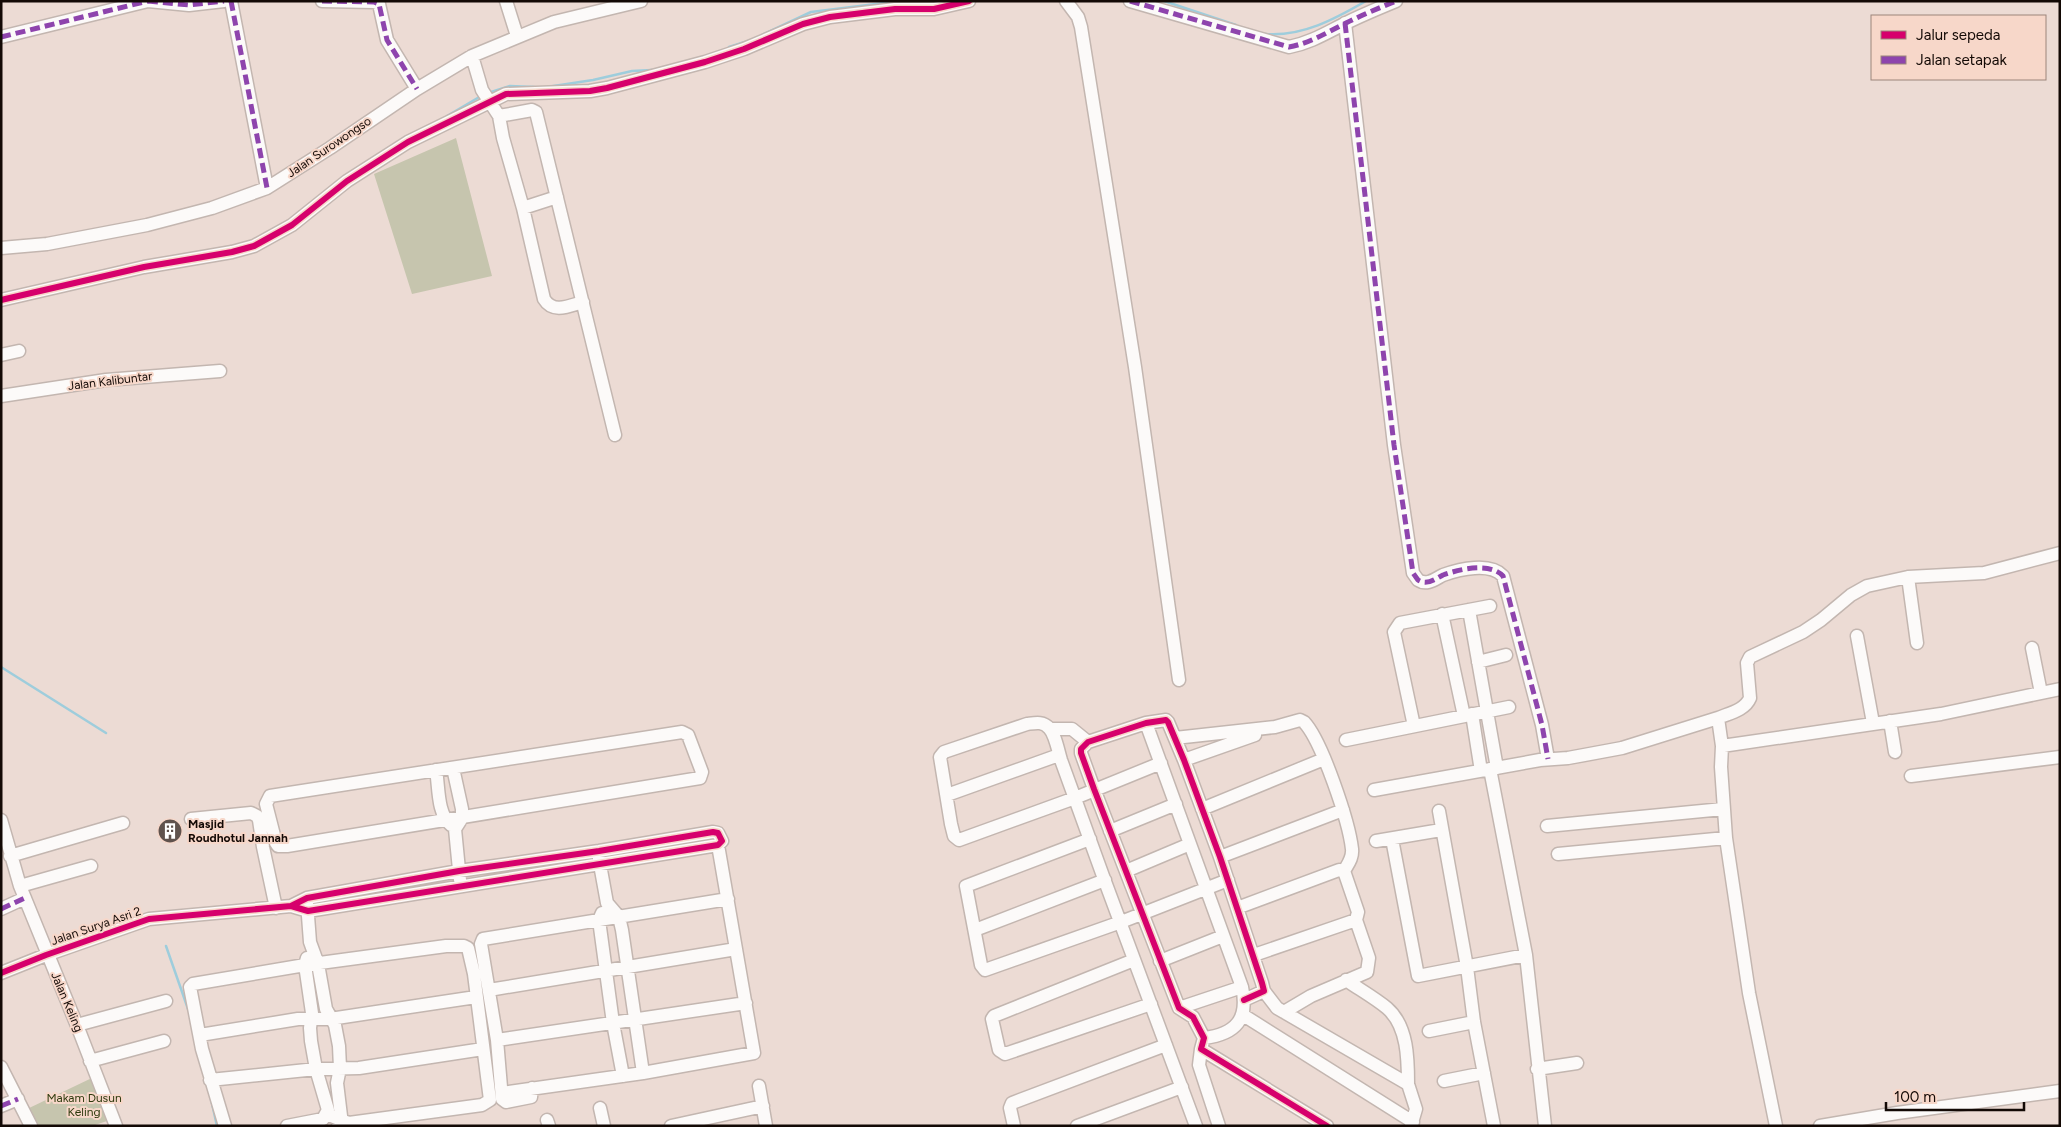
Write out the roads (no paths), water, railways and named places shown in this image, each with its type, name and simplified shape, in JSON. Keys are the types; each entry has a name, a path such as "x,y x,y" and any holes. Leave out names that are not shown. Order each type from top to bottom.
{"street":[{"path":"1,37 148,1 190,5 224,1"},
{"path":"231,1 267,188"},
{"path":"322,1 380,4 387,40 417,89"},
{"path":"506,1 517,36"},
{"name":"Jalan Surowongso","path":"1,248 47,244 147,226 212,208 267,188 417,89 472,56 554,22 641,1"},
{"path":"1,300 144,267 232,252 254,246 298,220 347,181 378,161 486,97 512,93 590,91 607,88 705,62 744,49 803,24 830,16 895,9 934,9 969,1"},
{"path":"1066,1 1078,17 1081,27 1136,366 1179,680"},
{"path":"1130,1 1282,47 1303,44 1320,38 1396,1"},
{"path":"1346,26 1394,445 1414,573 1418,580 1426,583 1463,570 1490,568 1498,570 1503,576 1540,717 1548,759"},
{"path":"472,56 486,97 499,116 544,299 546,303 556,308 583,302"},
{"path":"499,116 532,110 536,112 615,435"},
{"path":"523,208 557,197"},
{"path":"1,356 19,351"},
{"name":"Jalan Kalibuntar","path":"1,396 106,380 220,371"},
{"path":"1374,790 1548,759 1568,758 1622,748 1718,718 1748,704 1750,698 1747,663 1750,657 1803,632 1821,620 1850,595 1867,586 1908,577 1984,573 2060,553"},
{"path":"1908,577 1917,643"},
{"path":"1414,726 1394,632 1400,623 1490,606"},
{"path":"1469,610 1487,711 1489,769 1526,955 1537,1069 1545,1126"},
{"path":"1442,614 1468,715 1489,769"},
{"path":"1857,636 1873,723"},
{"path":"2032,648 2041,693"},
{"path":"1478,662 1506,655"},
{"path":"1722,746 1942,714 2060,689"},
{"path":"1346,740 1509,707"},
{"path":"1718,718 1722,746 1723,809 1726,838 1749,993 1776,1126"},
{"path":"1184,760 1275,727 1300,720 1304,722 1324,759 1343,810 1352,850 1350,861 1344,871 1358,912 1356,920 1369,958 1369,968 1368,972 1297,1002 1284,1012"},
{"path":"1219,1126 1199,1065 1203,1043 1193,1017 1179,1008 1081,754 1081,749 1088,742 1146,723 1167,721 1175,738 1220,857 1254,955 1264,991 1273,1005 1408,1084"},
{"path":"1890,721 1895,752"},
{"path":"1088,742 1072,729 1050,729 1041,723 1027,724 944,752 940,757 954,836 959,840 1075,798 1161,763"},
{"path":"1146,723 1242,987 1244,1000 1243,1014 1239,1021 1229,1029 1203,1043"},
{"path":"1175,738 1275,727"},
{"path":"1050,729 1196,1126"},
{"path":"682,732 688,735 702,772 700,778 692,780 454,823 278,846 266,804 270,796 453,768 682,732"},
{"path":"947,795 1059,755"},
{"path":"1911,776 2060,757"},
{"path":"1202,809 1324,759"},
{"path":"453,768 462,809 454,823 461,886"},
{"path":"436,770 442,812 454,823"},
{"path":"1110,831 1176,804"},
{"path":"1546,826 1723,809"},
{"path":"1220,857 1343,810"},
{"path":"1439,811 1467,967 1474,1022 1494,1126"},
{"path":"191,818 251,813 257,816 276,908"},
{"name":"Jalan Keling","path":"1,820 22,892 116,1126"},
{"path":"10,856 123,823"},
{"path":"1376,842 1442,830"},
{"path":"713,832 721,836 722,842 718,845 600,865 461,886 307,905 459,871 713,832"},
{"path":"1558,854 1726,838"},
{"path":"1090,839 968,884 966,890 981,965 985,970 1121,922 1228,880"},
{"path":"1392,839 1417,975 1526,955"},
{"path":"1126,871 1190,844"},
{"path":"718,845 728,899 754,1053 643,1073 532,1088 531,1097 504,1102 497,1040 481,944 483,939 728,899"},
{"path":"598,851 607,903 619,917 643,1073"},
{"path":"1,909 22,892 91,866"},
{"path":"1237,908 1341,869 1344,871"},
{"path":"975,930 1105,880"},
{"path":"607,903 599,920 613,1023 623,1076"},
{"path":"287,1126 321,1119 328,1109 316,1069 311,1041 311,964 307,905"},
{"name":"Jalan Surya Asri 2","path":"1,972 149,920 307,905"},
{"path":"1254,955 1356,920"},
{"path":"1160,961 1223,936"},
{"path":"225,1126 210,1080 190,987 192,984 311,964 446,946 464,946 470,951 490,1100 482,1105 340,1124 326,1114"},
{"path":"489,990 628,968 736,948"},
{"path":"1134,960 994,1016 992,1019 999,1050 1005,1054 1151,1004"},
{"path":"311,964 326,1009 335,1025 340,1068 337,1083 340,1124"},
{"path":"1243,1014 1412,1124 1416,1109 1408,1084 1408,1052 1405,1040 1389,1009 1346,980"},
{"path":"1179,1008 1242,987"},
{"path":"1244,1000 1264,991"},
{"path":"200,1035 298,1019 330,1019 476,997"},
{"path":"77,1025 166,1001"},
{"path":"497,1040 746,1003"},
{"path":"1429,1031 1474,1022"},
{"path":"90,1061 164,1042"},
{"path":"1203,1043 1327,1126"},
{"path":"1014,1126 1010,1108 1012,1103 1166,1045"},
{"path":"210,1080 316,1069 359,1068 484,1049"},
{"path":"1537,1069 1577,1063"},
{"path":"1,1067 32,1126"},
{"path":"1444,1080 1484,1073"},
{"path":"759,1086 766,1126"},
{"path":"1077,1126 1182,1087"},
{"path":"1823,1126 2060,1092"},
{"path":"1,1106 18,1099"},
{"path":"670,1126 719,1121 763,1106"},
{"path":"600,1108 604,1126"}],"waterway":[{"path":"762,35 811,12 892,2 928,1"},
{"path":"1164,1 1236,25"},
{"path":"1265,34 1292,33 1305,30 1330,20 1366,1"},
{"path":"729,47 748,41"},
{"path":"547,87 593,80 632,71 652,70"},
{"path":"488,93 510,86 534,87"},
{"path":"447,116 481,96"},
{"path":"1,667 106,733"},
{"path":"166,946 188,1009"},
{"path":"211,1099 217,1126"}],"place":[{"name":"Masjid Roudhotul Jannah","path":"170,831"}],"park label":[{"name":"Makam Dusun Keling","path":"84,1105"}]}
